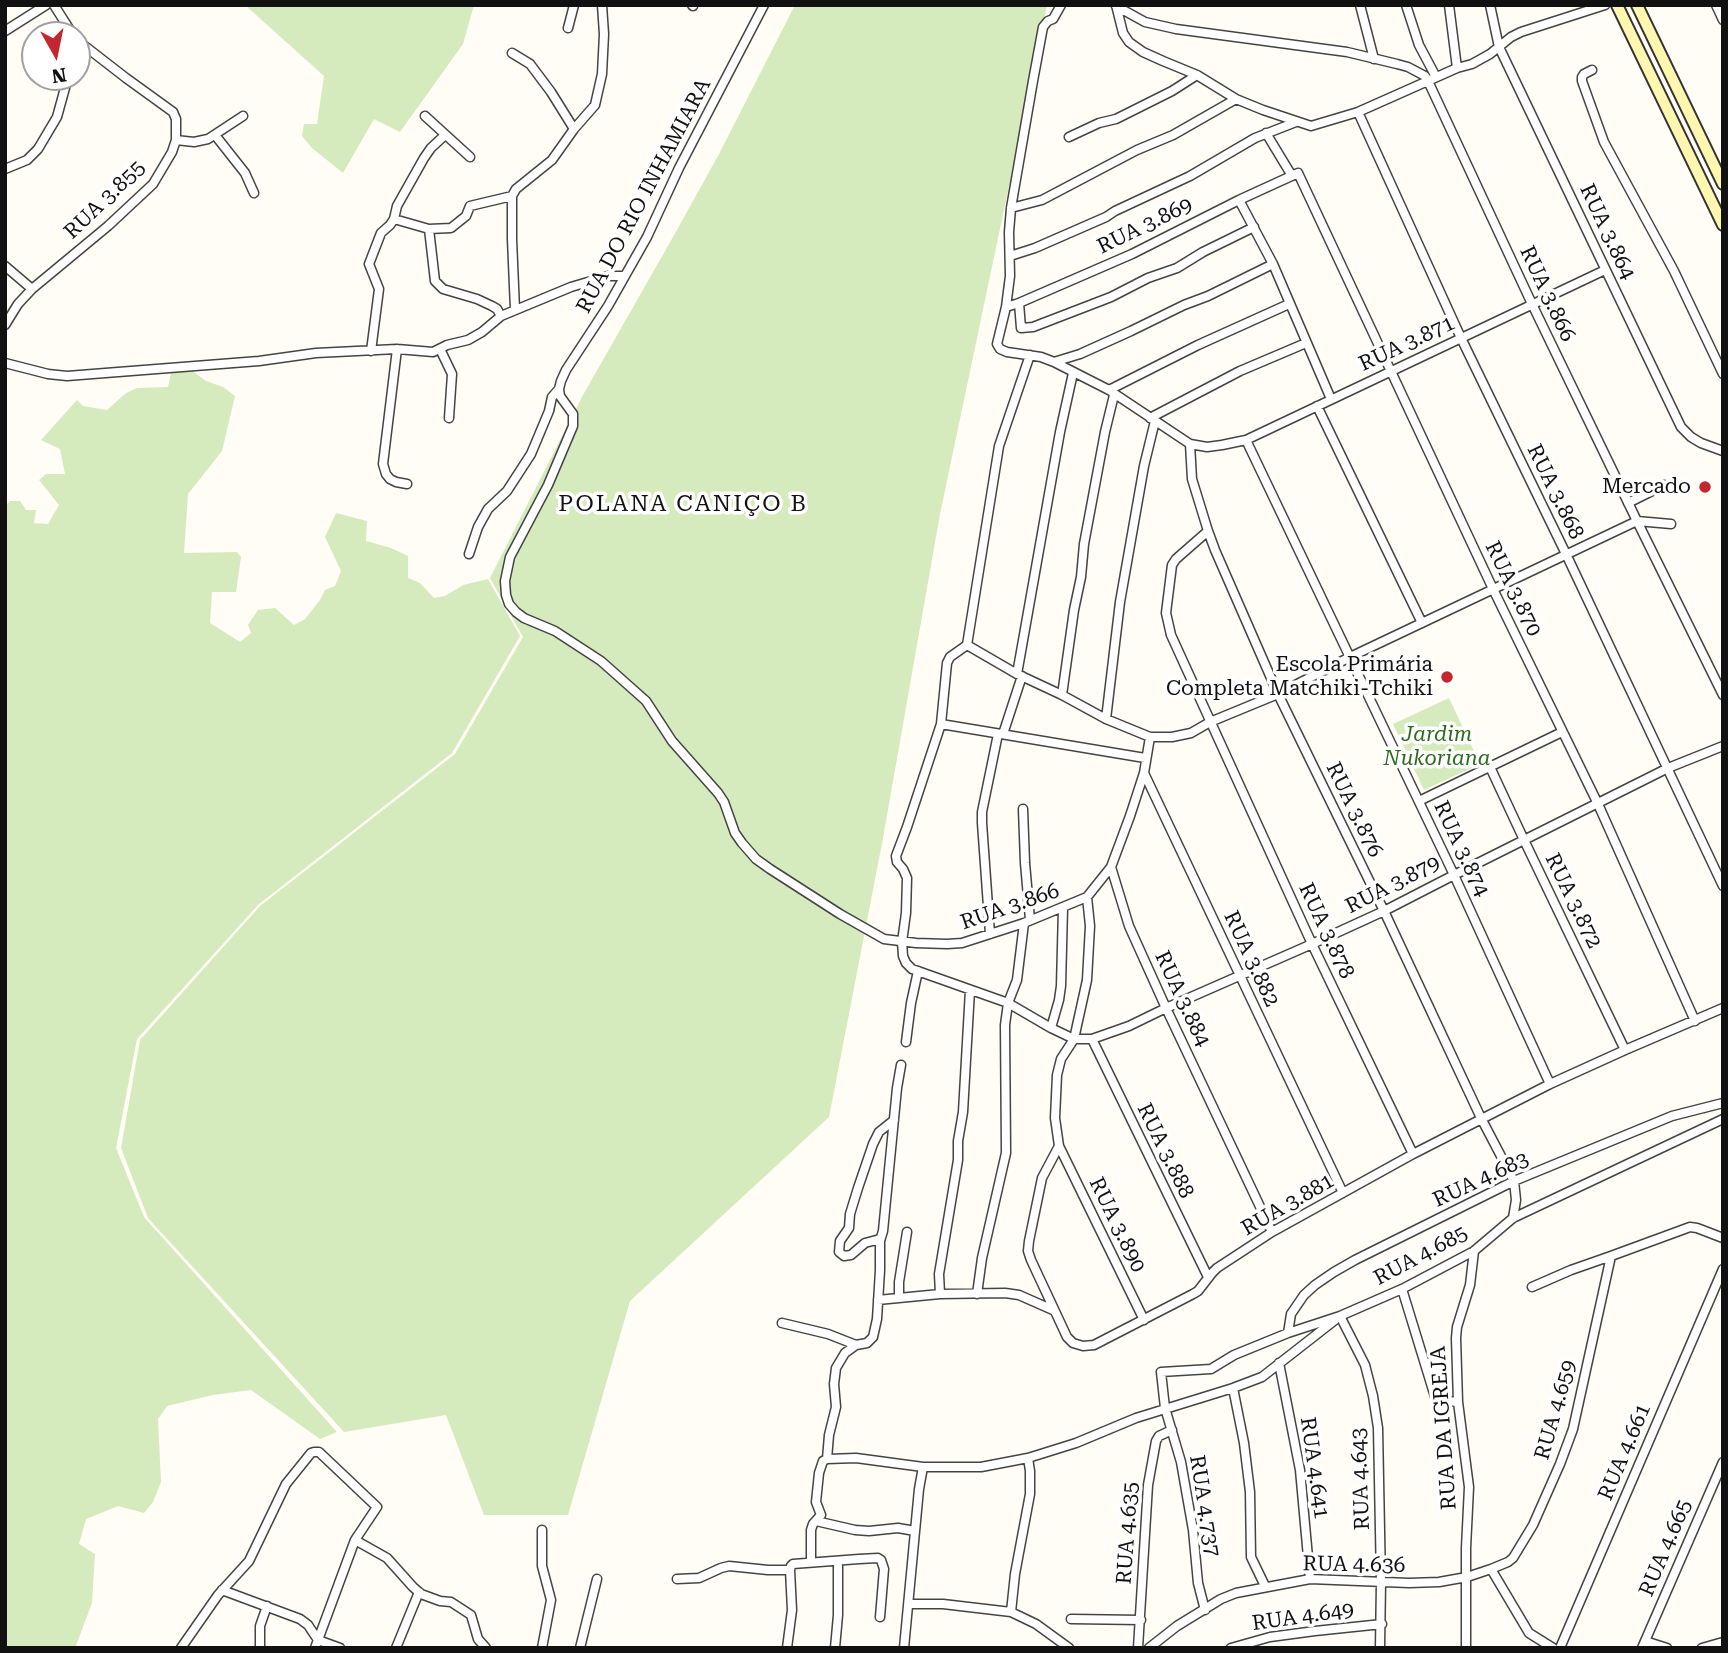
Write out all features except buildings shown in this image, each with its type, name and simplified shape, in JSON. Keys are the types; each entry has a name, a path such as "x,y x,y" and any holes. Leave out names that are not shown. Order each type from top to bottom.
{"main road":[{"path":"1617,5 1723,225"},
{"path":"1637,5 1723,184"}],"street":[{"path":"5,31 46,5"},
{"path":"54,5 64,21"},
{"path":"568,28 574,5"},
{"path":"515,310 512,196 516,189 552,160 595,105 602,74 602,5"},
{"name":"RUA DO RIO INHAMIARA","path":"469,554 478,527 488,509 507,491 531,454 553,395 647,237 679,168 764,5"},
{"path":"1061,5 1053,19 1043,27 1011,208 1010,276 998,347 1007,352 1054,362 1112,393 1190,444"},
{"path":"1360,5 1374,58"},
{"name":"RUA 3.866","path":"1406,5 1432,79 1532,304 1723,695"},
{"path":"1449,5 1457,68"},
{"name":"RUA 3.864","path":"1490,5 1499,47 1685,432 1701,443 1723,452"},
{"path":"1116,6 1119,24 1129,42 1163,61 1197,75 1236,99 1311,126 1358,112 1481,59 1511,37 1534,27 1605,5"},
{"path":"1716,5 1723,20"},
{"path":"1116,6 1145,22 1176,30 1347,52 1408,67 1432,79"},
{"path":"91,51 173,112 176,119 176,140 201,141 243,116"},
{"path":"512,53 530,64 574,129"},
{"path":"1592,70 1581,77 1604,142 1674,271 1723,374"},
{"path":"1069,137 1102,122 1116,119 1197,75"},
{"path":"5,169 27,160 38,149 57,117 64,91"},
{"path":"1011,208 1032,204 1063,190 1137,150 1173,135 1236,99"},
{"name":"RUA 3.868","path":"1358,112 1461,338 1723,886"},
{"path":"425,116 470,157"},
{"path":"1010,256 1035,248 1109,215 1190,176 1255,138 1296,122"},
{"name":"RUA 3.870","path":"1266,133 1295,175 1598,804 1695,1021"},
{"path":"215,135 245,173 254,193"},
{"path":"371,351 379,289 369,264 381,233 394,219 397,206 424,158 445,135"},
{"name":"RUA 3.855","path":"5,325 18,304 32,289 108,226 145,191 163,169 176,140"},
{"name":"RUA 3.869","path":"1006,307 1132,254 1295,175"},
{"path":"394,219 429,229 453,228 466,216 470,206 512,196"},
{"path":"1239,200 1273,264 1331,399"},
{"path":"1019,303 1021,328 1033,327 1177,268 1254,227"},
{"path":"429,229 435,281 443,289 492,306 501,316"},
{"path":"1054,362 1080,354 1273,264"},
{"path":"5,266 32,289"},
{"name":"RUA 3.871","path":"1190,444 1207,447 1246,439 1605,270"},
{"path":"5,363 67,376 259,361 316,353 397,349 427,352 475,337 501,316 580,284 608,276 624,276"},
{"path":"1112,393 1198,345 1289,303"},
{"path":"1152,420 1240,371 1306,343"},
{"path":"397,349 383,464 390,479 407,484"},
{"path":"440,349 452,374 449,418"},
{"path":"906,1042 918,971 906,963 903,956 907,878 896,856 942,723 947,663 950,657 967,645 999,446 1030,355"},
{"path":"990,934 982,812 1000,734 1019,675 1060,432 1073,373"},
{"path":"559,389 574,420 548,485 510,557 505,581 509,604 524,618 555,631 601,661 646,701 672,741 719,793 735,833 756,859 877,936 902,942"},
{"path":"1062,695 1086,532 1112,393"},
{"path":"1317,406 1422,623"},
{"path":"1106,719 1120,602 1152,420"},
{"name":"RUA 3.874","path":"1246,439 1454,875 1550,1084"},
{"name":"RUA 3.876","path":"1190,444 1192,479 1208,531 1278,694 1481,1118 1514,1181"},
{"path":"1628,503 1664,485"},
{"path":"967,645 1106,719 1150,737 1172,737 1191,733 1209,722 1278,694 1637,521 1671,524"},
{"name":"RUA 3.878","path":"1208,531 1172,565 1166,613 1171,635 1312,944 1412,1154"},
{"path":"942,723 1145,758"},
{"path":"1419,801 1562,732"},
{"name":"RUA 3.882","path":"1150,737 1144,773 1343,1192"},
{"name":"RUA 3.879","path":"918,971 1008,1003 1074,1039 1092,1040 1129,1026 1384,911 1668,768 1723,746"},
{"name":"RUA 3.872","path":"1490,767 1625,1050"},
{"path":"1059,1146 1055,1118 1057,1075 1061,1059 1074,1039 1087,980 1090,926 1087,897 1111,867 1144,773"},
{"path":"977,1294 982,1258 1006,1153 1005,1025 1008,1003 1017,980 1027,921 1023,809"},
{"name":"RUA 3.884","path":"1111,867 1129,926 1272,1232"},
{"name":"RUA 3.866","path":"902,942 962,943 1087,897"},
{"path":"1051,1028 1060,993 1063,908"},
{"path":"940,1294 939,1274 963,1112 970,990"},
{"name":"RUA 3.881","path":"1059,1146 1042,1178 1028,1251 1067,1337 1073,1343 1083,1346 1094,1345 1198,1291 1217,1268 1272,1232 1412,1154 1550,1084 1723,1008"},
{"name":"RUA 3.888","path":"1092,1040 1208,1277"},
{"path":"827,1459 829,1435 836,1407 836,1368 845,1353 856,1345 867,1343 873,1337 877,1319 880,1239 901,1065"},
{"name":"RUA 4.683","path":"1288,1334 1294,1308 1310,1290 1324,1278 1355,1260 1514,1181 1672,1116 1723,1103"},
{"name":"RUA 4.685","path":"1161,1372 1211,1369 1228,1358 1340,1316 1402,1289 1474,1251 1513,1218 1723,1119"},
{"path":"880,1239 865,1243 851,1255 844,1256 839,1252 840,1241 849,1228 850,1214 873,1144 879,1132 894,1120"},
{"name":"RUA 3.890","path":"1059,1146 1144,1320"},
{"path":"1513,1218 1516,1200 1514,1181"},
{"path":"1532,1287 1690,1227 1723,1238"},
{"path":"899,1298 907,1232"},
{"name":"RUA DA IGREJA","path":"1466,1648 1469,1487 1458,1402 1457,1327 1470,1285 1474,1251"},
{"name":"RUA 4.659","path":"1491,1569 1513,1558 1533,1525 1560,1464 1573,1429 1611,1256"},
{"name":"RUA 4.661","path":"1560,1648 1723,1269"},
{"path":"1402,1289 1436,1400 1458,1402"},
{"path":"878,1300 940,1294 1005,1293 1018,1295 1053,1310"},
{"path":"811,1562 811,1530 821,1515 816,1502 819,1473 823,1461 827,1459 856,1458 923,1467 981,1467 1028,1458 1076,1443 1136,1418 1262,1377 1340,1316"},
{"name":"RUA 4.643","path":"1340,1316 1364,1365 1378,1428 1382,1624 1380,1648"},
{"path":"782,1323 828,1334 856,1345"},
{"name":"RUA 4.641","path":"1279,1363 1300,1470 1310,1579"},
{"name":"RUA 4.737","path":"1161,1372 1166,1408 1181,1462 1193,1530 1198,1583 1205,1610"},
{"path":"1233,1388 1250,1492 1251,1557 1265,1586"},
{"name":"RUA 4.635","path":"1138,1648 1148,1485 1156,1441 1159,1436 1172,1430"},
{"path":"181,1648 222,1590 249,1561 286,1483 311,1453 319,1452 376,1505 377,1509 355,1540 317,1644"},
{"path":"1011,1612 1030,1494 1028,1458"},
{"name":"RUA 4.665","path":"1644,1644 1723,1462"},
{"path":"904,1648 923,1467"},
{"path":"816,1521 855,1530 898,1528 915,1531"},
{"path":"542,1530 541,1566 551,1600 542,1648"},
{"path":"355,1540 387,1558 419,1592 430,1598 451,1602 471,1615 478,1639 486,1648"},
{"path":"788,1648 792,1610 790,1570 793,1564 881,1560 884,1569 880,1618"},
{"path":"835,1648 838,1561"},
{"path":"677,1579 694,1579 729,1566 790,1570"},
{"path":"1491,1569 1529,1633 1553,1648"},
{"name":"RUA 4.636","path":"1149,1648 1177,1626 1221,1599 1265,1586 1310,1579 1439,1582 1491,1569"},
{"path":"580,1648 597,1579"},
{"path":"222,1590 300,1619 307,1625 317,1644"},
{"path":"396,1648 419,1592"},
{"path":"909,1604 943,1604 1011,1612 1036,1623 1069,1648"},
{"path":"260,1648 260,1626 267,1606"},
{"path":"1071,1619 1141,1620"},
{"name":"RUA 4.649","path":"1231,1648 1270,1637 1382,1624"},
{"path":"1702,1648 1723,1642"},
{"path":"317,1644 340,1648"},
{"path":"1644,1644 1667,1648"}],"green space":[{"path":"245,5 474,5 463,44 400,132 374,119 343,173 312,148 302,136 304,124 317,124 324,76"},
{"path":"795,5 1047,5 940,514 883,838 829,1117 630,1301 568,1515 484,1515 446,1415 344,1432 148,1218 121,1148 140,1040 260,906 455,754 523,637 490,578 583,395 719,154"},
{"path":"191,370 235,396 222,451 188,494 184,553 237,552 241,557 236,592 212,592 210,623 240,642 251,633 248,625 258,610 275,608 294,625 305,619 325,590 335,586 341,571 325,537 336,513 367,521 366,541 408,556 408,578 420,583 434,598 445,596 463,585 488,579 520,636 452,753 258,905 137,1039 116,1148 144,1217 337,1432 320,1439 251,1390 213,1395 167,1406 158,1419 161,1482 153,1502 144,1513 118,1506 86,1519 79,1544 95,1554 92,1603 75,1648 5,1648 5,506 10,501 20,501 26,510 36,510 34,523 48,524 59,505 39,480 46,474 65,474 60,449 41,440 77,400 83,406 107,410 126,393 137,388 168,387 171,373"},
{"name":"Jardim Nukoriana","path":"1449,698 1480,764 1424,790 1393,724"}],"place":[{"name":"Mercado","path":"1705,487"},
{"name":"Escola Primária Completa Matchiki-Tchiki","path":"1447,677"}],"district":[{"name":"POLANA CANIÇO B","path":"683,504"}]}
